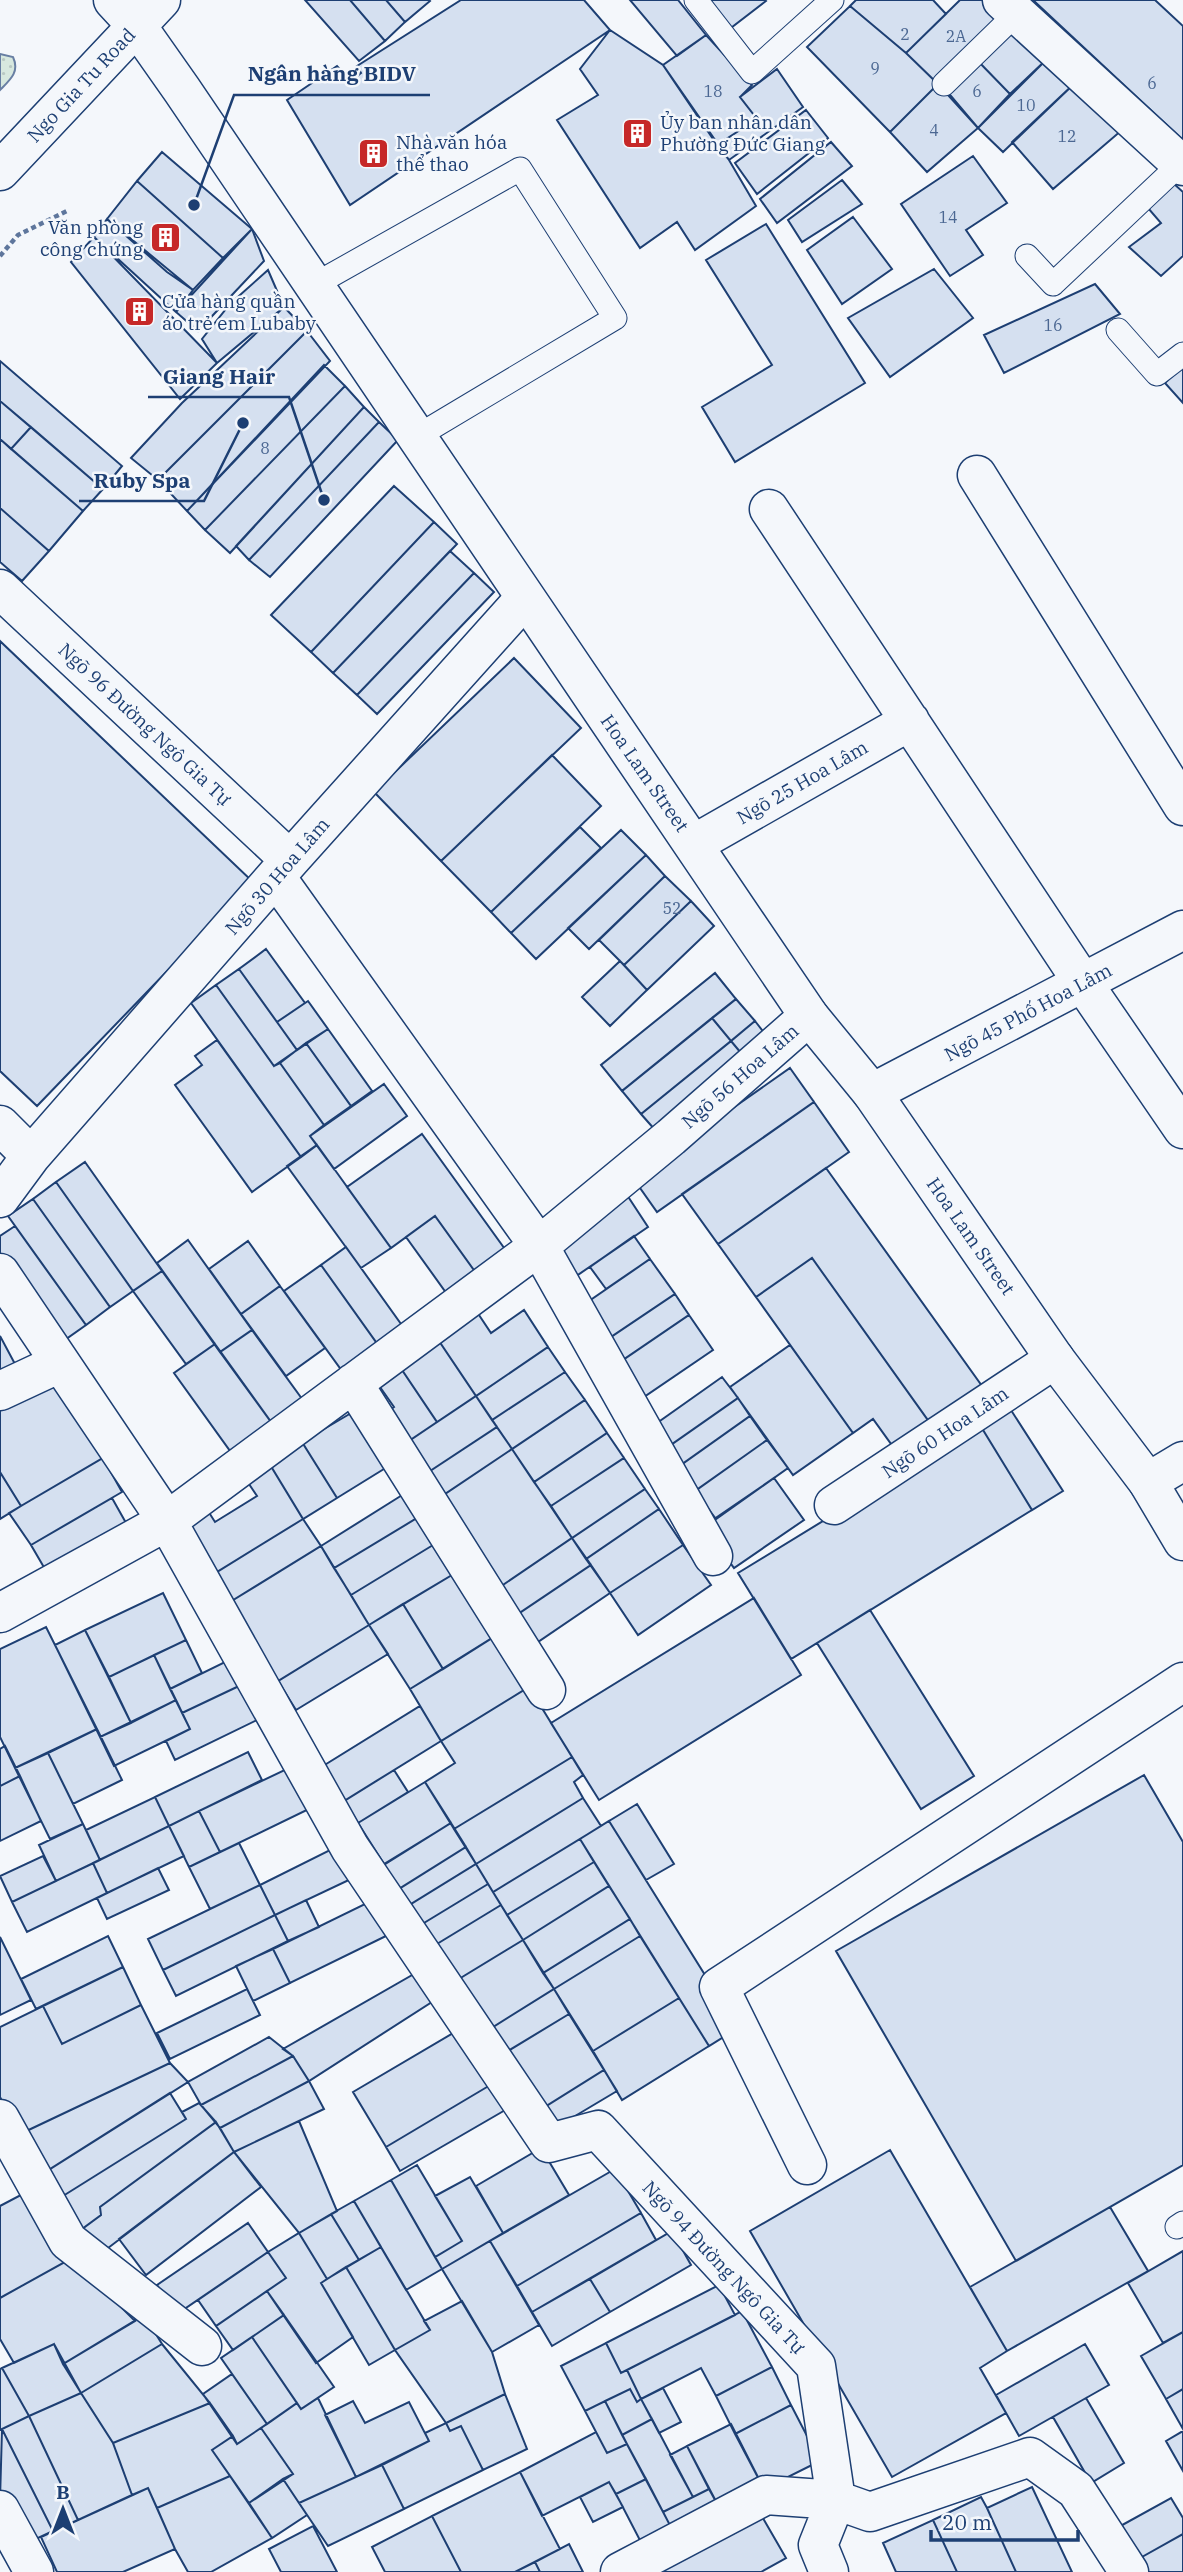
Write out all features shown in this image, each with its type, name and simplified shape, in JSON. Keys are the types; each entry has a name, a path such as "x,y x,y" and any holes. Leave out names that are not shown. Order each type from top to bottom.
{"street":[{"path":"1010,7 1182,165"},
{"name":"Ngo Gia Tu Road","path":"0,171 137,9"},
{"name":"Hoa Lam Street","path":"137,9 314,285 809,1016 872,1093 1055,1359 1148,1482 1183,1541"},
{"path":"977,475 1183,806"},
{"path":"769,509 1083,984 1183,1129"},
{"name":"Ngõ 96 Đường Ngô Gia Tự","path":"0,589 283,869 539,1245 713,1556"},
{"name":"Ngõ 30 Hoa Lâm","path":"0,1198 31,1156 525,598"},
{"name":"Ngõ 25 Hoa Lâm","path":"694,844 910,720"},
{"name":"Ngõ 45 Phố Hoa Lâm","path":"872,1093 1183,930"},
{"name":"Ngõ 56 Hoa Lâm","path":"0,1613 167,1521 539,1245 671,1137 809,1016"},
{"path":"0,1125 31,1156"},
{"path":"0,1273 167,1521"},
{"name":"Ngõ 60 Hoa Lâm","path":"834,1505 1055,1359"},
{"path":"0,1391 60,1363"},
{"path":"353,1383 546,1690"},
{"path":"1148,1482 1183,1461"},
{"name":"Ngõ 94 Đường Ngô Gia Tự","path":"167,1521 349,1848 549,2143 598,2130 816,2366 836,2500"},
{"path":"807,2165 719,1987 1183,1682"},
{"path":"0,2119 68,2241 202,2346"},
{"path":"620,2572 766,2496 836,2500 870,2512 1030,2458 1076,2490 1129,2572"},
{"path":"829,2572 818,2545 836,2500"},
{"path":"0,2510 34,2572"}],"lane":[{"path":"696,0 752,72 832,0"},
{"path":"944,84 1010,7"},
{"path":"1027,256 1054,285 1182,165"},
{"path":"314,285 520,169 615,318 416,437"},
{"path":"1118,330 1157,374 1183,354"}],"path":[{"path":"0,256 18,235 69,210"}],"shaded area":[{"path":"0,54 13,57 15,71 0,90"}],"building":[{"path":"305,0 350,0 385,41 359,61"},
{"path":"350,0 386,0 405,22 385,41"},
{"path":"386,0 429,0 430,1 405,22"},
{"name":"Nhà văn hóa thể thao","path":"461,0 584,0 610,30 350,205 287,100 337,66 351,81 361,73 357,66"},
{"path":"630,0 678,0 706,35 677,56"},
{"path":"701,0 765,0 766,1 723,34"},
{"path":"856,0 933,0 946,14 906,53 850,6"},
{"path":"960,0 984,0 1006,19 938,84 906,53"},
{"path":"1033,0 1155,0 1183,26 1183,140"},
{"path":"850,6 938,84 890,132 807,47"},
{"path":"1012,24 1048,58 1010,94 976,59"},
{"name":"Ủy ban nhân dân Phường Đức Giang","path":"610,30 663,65 729,160 756,206 695,250 677,222 640,248 557,120 598,95 580,69"},
{"path":"706,35 752,85 740,97 757,119 717,145 663,65"},
{"path":"1048,58 1076,82 1003,152 978,128"},
{"path":"976,59 1010,94 978,128 945,89"},
{"path":"777,69 803,107 729,160 717,145 757,119 740,97"},
{"path":"1076,82 1122,130 1053,189 1012,142"},
{"path":"938,84 978,128 927,172 890,132"},
{"path":"806,110 828,138 757,194 735,163"},
{"path":"831,142 852,166 777,223 760,199"},
{"path":"162,152 252,229 223,258 137,181"},
{"path":"973,156 1007,203 966,230 983,255 950,276 901,204"},
{"path":"842,180 862,204 802,242 788,220"},
{"name":"Văn phòng công chứng","path":"137,181 223,258 193,290 107,219"},
{"path":"1173,183 1183,192 1183,256 1161,276 1129,247 1161,223 1148,208"},
{"path":"853,217 892,269 842,304 807,250"},
{"path":"107,219 167,272 193,290 176,312 94,237"},
{"path":"766,224 865,383 735,462 702,407 772,365 706,260"},
{"path":"252,229 264,261 198,331 176,312"},
{"name":"Cửa hàng quần áo trẻ em Lubaby","path":"94,237 217,363 180,399 71,262"},
{"path":"934,269 973,318 890,377 848,318"},
{"path":"268,270 284,307 217,363 202,339 230,304"},
{"path":"1095,284 1120,314 1004,373 984,335"},
{"path":"284,307 307,331 158,480 131,458 182,403"},
{"path":"307,331 330,361 187,511 158,480"},
{"path":"0,361 122,466 103,489 0,401"},
{"path":"324,365 345,386 205,530 187,511"},
{"path":"1183,365 1183,403 1165,383"},
{"path":"345,386 364,407 230,553 205,530"},
{"path":"0,401 31,427 11,449 0,439"},
{"path":"364,407 379,422 249,560 236,546"},
{"path":"379,422 398,440 270,577 249,560"},
{"path":"31,427 103,489 83,511 11,449"},
{"path":"0,439 83,511 49,551 0,508"},
{"path":"394,486 434,522 311,652 271,615"},
{"path":"0,508 49,551 22,581 0,562"},
{"path":"434,522 457,544 333,673 311,652"},
{"path":"450,551 474,573 357,695 333,673"},
{"path":"474,573 494,592 377,714 357,695"},
{"path":"0,641 253,882 37,1106 0,1071"},
{"path":"514,658 581,728 441,861 374,792"},
{"path":"552,755 601,806 491,912 441,861"},
{"path":"580,827 601,848 511,933 491,912"},
{"path":"621,830 646,855 536,959 511,933"},
{"path":"646,855 665,876 589,949 568,928"},
{"path":"665,876 691,901 624,965 599,940"},
{"path":"691,901 714,926 647,990 624,965"},
{"path":"266,949 305,1003 277,1022 239,969"},
{"path":"620,961 647,990 610,1026 582,997"},
{"path":"239,969 297,1050 274,1066 216,985"},
{"path":"715,973 736,999 622,1091 601,1065"},
{"path":"216,985 274,1066 280,1063 324,1125 310,1136 317,1145 301,1157 191,1003"},
{"path":"736,999 755,1021 731,1041 712,1018"},
{"path":"308,1001 328,1029 297,1050 277,1022"},
{"path":"712,1018 731,1041 641,1114 622,1091"},
{"path":"755,1021 769,1039 746,1059 731,1041"},
{"path":"328,1029 372,1091 351,1106 306,1043"},
{"path":"217,1040 301,1157 252,1192 175,1085 202,1065 195,1056"},
{"path":"731,1041 746,1059 656,1131 641,1114"},
{"path":"306,1043 351,1106 324,1125 280,1063"},
{"path":"790,1068 814,1102 657,1212 633,1178"},
{"path":"384,1084 407,1116 334,1169 310,1136"},
{"path":"814,1102 849,1152 718,1244 682,1194"},
{"path":"422,1134 507,1252 476,1273 435,1216 391,1248 347,1187"},
{"path":"317,1145 391,1248 361,1268 287,1166"},
{"path":"85,1162 162,1271 133,1291 56,1182"},
{"path":"826,1168 982,1386 930,1423 812,1258 756,1297 718,1244"},
{"path":"56,1182 133,1291 110,1307 33,1199"},
{"path":"627,1195 648,1227 569,1281 547,1249"},
{"path":"33,1199 110,1307 86,1325 8,1216"},
{"path":"435,1216 476,1273 447,1294 406,1237"},
{"path":"15,1226 86,1325 59,1344 0,1261 0,1236"},
{"path":"634,1236 650,1259 606,1289 590,1267"},
{"path":"188,1240 252,1330 220,1352 157,1263"},
{"path":"248,1241 280,1286 241,1314 209,1269"},
{"path":"346,1247 406,1331 381,1349 321,1265"},
{"path":"812,1258 930,1423 894,1448 873,1419 853,1433 756,1297"},
{"path":"650,1259 675,1294 599,1345 576,1310"},
{"path":"321,1265 381,1349 345,1375 284,1291"},
{"path":"162,1271 215,1344 186,1364 133,1291"},
{"path":"280,1286 325,1348 286,1376 241,1314"},
{"path":"675,1294 689,1315 614,1366 599,1345"},
{"path":"475,1309 491,1333 524,1310 548,1347 476,1396 435,1335"},
{"path":"689,1315 713,1350 638,1401 614,1366"},
{"path":"252,1330 305,1403 274,1426 220,1352"},
{"path":"435,1335 476,1396 437,1422 396,1361"},
{"path":"0,1336 15,1364 0,1371"},
{"path":"215,1344 274,1426 233,1455 174,1373"},
{"path":"790,1345 853,1433 793,1475 730,1387"},
{"path":"548,1347 565,1372 492,1420 476,1396"},
{"path":"396,1361 437,1422 397,1449 377,1419 394,1407 373,1377"},
{"path":"565,1372 585,1400 512,1449 492,1420"},
{"path":"47,1374 103,1458 21,1506 0,1472 0,1395"},
{"path":"722,1377 738,1398 665,1449 650,1428"},
{"path":"476,1396 497,1427 418,1479 397,1449"},
{"path":"738,1398 750,1416 678,1467 665,1449"},
{"path":"585,1400 607,1433 534,1482 512,1449"},
{"path":"1009,1407 1063,1491 1032,1510 980,1425"},
{"path":"358,1409 392,1464 337,1498 302,1442"},
{"path":"750,1416 767,1440 695,1491 678,1467"},
{"path":"980,1425 1032,1510 791,1659 738,1573"},
{"path":"497,1427 512,1449 433,1502 418,1479"},
{"path":"607,1433 624,1458 551,1506 534,1482"},
{"path":"767,1440 788,1468 716,1519 695,1491"},
{"path":"302,1442 337,1498 303,1519 269,1463"},
{"path":"512,1449 572,1538 494,1591 433,1502"},
{"path":"103,1458 122,1492 31,1545 9,1513"},
{"path":"624,1458 645,1489 572,1538 551,1506"},
{"path":"269,1463 303,1519 212,1575 177,1518 203,1503 215,1522 257,1496 245,1478"},
{"path":"0,1472 21,1506 0,1519"},
{"path":"774,1478 804,1520 734,1568 704,1526"},
{"path":"645,1489 659,1509 586,1559 572,1538"},
{"path":"407,1492 422,1515 334,1568 321,1546"},
{"path":"112,1498 130,1530 49,1576 31,1545"},
{"path":"659,1509 683,1545 610,1593 586,1559"},
{"path":"422,1515 438,1542 351,1595 334,1568"},
{"path":"303,1519 321,1546 230,1602 212,1575"},
{"path":"572,1538 591,1565 512,1618 494,1591"},
{"path":"438,1542 457,1572 369,1625 351,1595"},
{"path":"683,1545 711,1585 638,1635 610,1593"},
{"path":"321,1546 369,1625 278,1681 230,1602"},
{"path":"591,1565 610,1593 532,1646 512,1618"},
{"path":"457,1572 497,1635 443,1669 403,1604"},
{"path":"163,1593 186,1640 109,1677 85,1630"},
{"path":"754,1598 801,1675 599,1800 551,1723"},
{"path":"403,1604 443,1669 410,1689 369,1625"},
{"path":"870,1610 974,1776 921,1809 817,1643"},
{"path":"369,1625 388,1654 296,1710 278,1681"},
{"path":"46,1627 97,1729 15,1768 0,1737 0,1649"},
{"path":"85,1630 131,1723 100,1737 55,1645"},
{"path":"497,1635 529,1687 441,1741 410,1689"},
{"path":"186,1640 202,1673 170,1689 154,1655"},
{"path":"154,1655 176,1700 131,1723 109,1677"},
{"path":"227,1661 239,1686 182,1713 170,1689"},
{"path":"239,1686 257,1720 175,1760 166,1741 190,1729 182,1713"},
{"path":"529,1687 572,1757 454,1829 425,1782 455,1763 441,1741"},
{"path":"176,1700 190,1729 114,1766 100,1737"},
{"path":"420,1706 441,1741 344,1801 323,1766"},
{"path":"97,1729 122,1780 73,1804 48,1753"},
{"path":"5,1746 20,1776 0,1786 0,1749"},
{"path":"248,1752 262,1780 169,1826 155,1797"},
{"path":"48,1753 83,1824 50,1839 15,1768"},
{"path":"572,1757 583,1775 574,1782 583,1798 476,1864 454,1829"},
{"path":"293,1766 313,1807 220,1852 199,1811"},
{"path":"394,1770 408,1792 358,1823 344,1801"},
{"path":"1144,1775 1183,1842 1183,2165 1016,2261 836,1951"},
{"path":"20,1776 41,1821 0,1841 0,1786"},
{"path":"425,1782 451,1823 384,1864 358,1823"},
{"path":"155,1797 169,1826 100,1860 86,1830"},
{"path":"583,1798 601,1826 493,1892 476,1864"},
{"path":"637,1804 674,1864 646,1880 609,1821"},
{"path":"199,1811 220,1852 189,1867 169,1826"},
{"path":"609,1821 738,2028 709,2046 580,1839"},
{"path":"451,1823 466,1847 386,1897 371,1873"},
{"path":"83,1824 100,1860 56,1881 39,1845"},
{"path":"169,1826 184,1856 107,1893 93,1863"},
{"path":"580,1839 594,1862 507,1915 493,1892"},
{"path":"239,1843 260,1885 210,1909 189,1867"},
{"path":"336,1847 351,1879 275,1915 260,1885"},
{"path":"466,1847 476,1864 406,1907 397,1890"},
{"path":"43,1856 56,1881 12,1902 0,1876"},
{"path":"594,1862 609,1886 523,1940 507,1915"},
{"path":"93,1863 107,1893 27,1932 12,1902"},
{"path":"476,1864 488,1884 419,1926 406,1907"},
{"path":"158,1868 169,1890 107,1919 97,1898"},
{"path":"488,1884 501,1905 432,1947 419,1926"},
{"path":"260,1885 275,1915 163,1970 148,1939"},
{"path":"609,1886 630,1919 543,1973 523,1940"},
{"path":"306,1900 319,1927 288,1941 275,1915"},
{"path":"369,1902 386,1936 290,1983 273,1949"},
{"path":"501,1905 523,1940 454,1982 432,1947"},
{"path":"275,1915 288,1941 176,1996 163,1970"},
{"path":"630,1919 640,1936 554,1989 543,1973"},
{"path":"108,1936 123,1967 36,2009 21,1979"},
{"path":"640,1936 679,1998 593,2051 554,1989"},
{"path":"0,1937 31,2000 0,2015"},
{"path":"523,1940 554,1989 485,2032 454,1982"},
{"path":"273,1949 290,1983 253,2001 236,1966"},
{"path":"123,1967 141,2005 62,2044 43,2006"},
{"path":"414,1974 435,2000 309,2081 293,2056 283,2049"},
{"path":"247,1989 260,2015 170,2059 157,2033"},
{"path":"554,1989 569,2014 508,2051 485,2032"},
{"path":"679,1998 709,2046 622,2100 593,2051"},
{"path":"141,2005 170,2063 18,2135 0,2097 0,2027 43,2006 62,2044"},
{"path":"569,2014 604,2070 543,2108 508,2051"},
{"path":"460,2029 492,2084 386,2147 353,2092"},
{"path":"269,2037 293,2056 201,2105 188,2082"},
{"path":"293,2056 309,2081 220,2128 201,2105"},
{"path":"170,2063 188,2082 39,2176 18,2135"},
{"path":"604,2070 617,2091 555,2128 543,2108"},
{"path":"309,2081 324,2109 234,2152 220,2128"},
{"path":"492,2084 507,2109 400,2171 386,2147"},
{"path":"170,2093 186,2119 55,2201 39,2176"},
{"path":"199,2103 216,2122 100,2207 101,2215 74,2235 55,2201 186,2119 182,2112"},
{"path":"299,2121 337,2211 299,2233 234,2152"},
{"path":"216,2122 234,2152 95,2258 74,2235 101,2215 100,2207"},
{"path":"541,2148 569,2195 503,2233 476,2186"},
{"path":"890,2150 1007,2351 980,2368 1006,2413 892,2477 750,2231"},
{"path":"234,2152 261,2187 146,2275 119,2239"},
{"path":"417,2165 462,2241 435,2257 391,2180"},
{"path":"615,2169 641,2213 517,2286 490,2241"},
{"path":"470,2177 503,2233 442,2269 435,2257 462,2241 435,2196"},
{"path":"391,2180 442,2269 406,2290 354,2201"},
{"path":"34,2188 72,2258 0,2298 0,2206"},
{"path":"354,2201 381,2247 359,2260 331,2214"},
{"path":"1110,2207 1148,2271 1007,2351 970,2287"},
{"path":"641,2213 656,2240 532,2312 517,2286"},
{"path":"331,2214 359,2260 327,2279 299,2233"},
{"path":"248,2223 268,2252 177,2314 157,2285"},
{"path":"672,2231 691,2265 610,2312 590,2279"},
{"path":"299,2233 327,2279 321,2283 353,2337 316,2363 267,2291 286,2278 268,2252"},
{"path":"490,2241 539,2325 492,2352 442,2269"},
{"path":"381,2247 430,2330 395,2350 346,2267"},
{"path":"1183,2251 1183,2332 1163,2343 1128,2283"},
{"path":"268,2252 286,2278 216,2326 198,2300"},
{"path":"72,2258 135,2321 63,2364 54,2344 14,2363 0,2339 0,2298"},
{"path":"346,2267 395,2350 369,2365 321,2283"},
{"path":"590,2279 610,2312 552,2346 532,2312"},
{"path":"719,2285 735,2315 621,2373 606,2343"},
{"path":"267,2291 284,2315 233,2350 216,2326"},
{"path":"462,2301 492,2352 505,2394 446,2423 395,2350 430,2330 424,2321"},
{"path":"742,2311 772,2367 716,2396 701,2368 641,2399 627,2370"},
{"path":"144,2315 162,2344 81,2393 63,2364"},
{"path":"284,2315 334,2387 301,2409 252,2337"},
{"path":"1183,2332 1183,2389 1166,2399 1141,2356"},
{"path":"252,2337 297,2403 267,2424 221,2358"},
{"path":"606,2343 621,2373 627,2370 641,2399 637,2402 630,2389 585,2411 561,2366"},
{"path":"54,2344 81,2393 29,2416 2,2368"},
{"path":"162,2344 210,2403 113,2443 81,2393"},
{"path":"1085,2344 1109,2385 1019,2436 996,2395"},
{"path":"772,2367 791,2405 735,2434 716,2396"},
{"path":"2,2368 29,2416 0,2430 0,2369"},
{"path":"232,2374 267,2424 237,2444 203,2394"},
{"path":"663,2388 681,2422 659,2433 641,2399"},
{"path":"630,2389 637,2402 641,2399 652,2419 622,2435 605,2401"},
{"path":"1183,2389 1183,2429 1166,2399"},
{"path":"81,2393 113,2443 132,2495 78,2520 29,2416"},
{"path":"505,2394 527,2449 483,2470 461,2426 450,2431 446,2423"},
{"path":"318,2398 356,2477 299,2503 283,2479 293,2474 261,2428 297,2403 301,2409"},
{"path":"1086,2398 1124,2463 1091,2483 1053,2417"},
{"path":"353,2401 365,2423 409,2402 429,2441 356,2477 325,2415"},
{"path":"605,2401 627,2444 607,2453 585,2411"},
{"path":"210,2403 233,2436 212,2450 230,2476 157,2508 148,2488 132,2495 113,2443"},
{"path":"791,2405 820,2461 764,2489 735,2434"},
{"path":"29,2416 78,2520 53,2531 2,2429"},
{"path":"652,2419 693,2497 663,2512 622,2435"},
{"path":"446,2423 450,2431 461,2426 483,2470 404,2509 382,2465 429,2441 425,2433"},
{"path":"731,2424 763,2487 720,2509 687,2446"},
{"path":"261,2428 293,2474 249,2503 212,2450 233,2436 237,2444"},
{"path":"2,2429 53,2531 25,2544 0,2500"},
{"path":"1183,2431 1183,2471 1166,2441"},
{"path":"596,2432 607,2453 627,2444 646,2479 616,2494 609,2482 542,2516 520,2472"},
{"path":"687,2446 709,2489 693,2497 670,2455"},
{"path":"382,2465 404,2509 328,2546 299,2503"},
{"path":"520,2472 560,2549 515,2572 461,2572 432,2516"},
{"path":"230,2476 272,2538 211,2572 188,2572 157,2508"},
{"path":"283,2479 307,2515 272,2538 249,2503"},
{"path":"646,2479 674,2533 644,2548 616,2494"},
{"path":"609,2482 623,2507 593,2522 580,2497"},
{"path":"1032,2487 1072,2572 1016,2572 987,2508"},
{"path":"148,2488 175,2549 123,2572 57,2572 41,2537"},
{"path":"709,2489 720,2509 674,2533 663,2512"},
{"path":"981,2497 1016,2572 957,2572 933,2520"},
{"path":"1171,2498 1183,2518 1183,2534 1133,2562 1115,2529"},
{"path":"760,2513 786,2558 761,2572 660,2572"},
{"path":"432,2516 461,2572 385,2572 372,2547"},
{"path":"933,2520 957,2572 896,2572 883,2543"},
{"path":"313,2526 337,2572 281,2572 269,2549"},
{"path":"1183,2534 1183,2572 1139,2572 1133,2562"},
{"path":"569,2544 583,2572 540,2572 535,2562"},
{"path":"535,2562 540,2572 515,2572"}],"place":[{"name":"Ủy ban nhân dân Phường Đức Giang","path":"637,133"},
{"name":"Nhà văn hóa thể thao","path":"373,153"},
{"name":"Ngân hàng BIDV","path":"194,205"},
{"name":"Văn phòng công chứng","path":"166,238"},
{"name":"Cửa hàng quần áo trẻ em Lubaby","path":"139,312"},
{"name":"Ruby Spa","path":"243,423"},
{"name":"Giang Hair","path":"324,500"}]}
